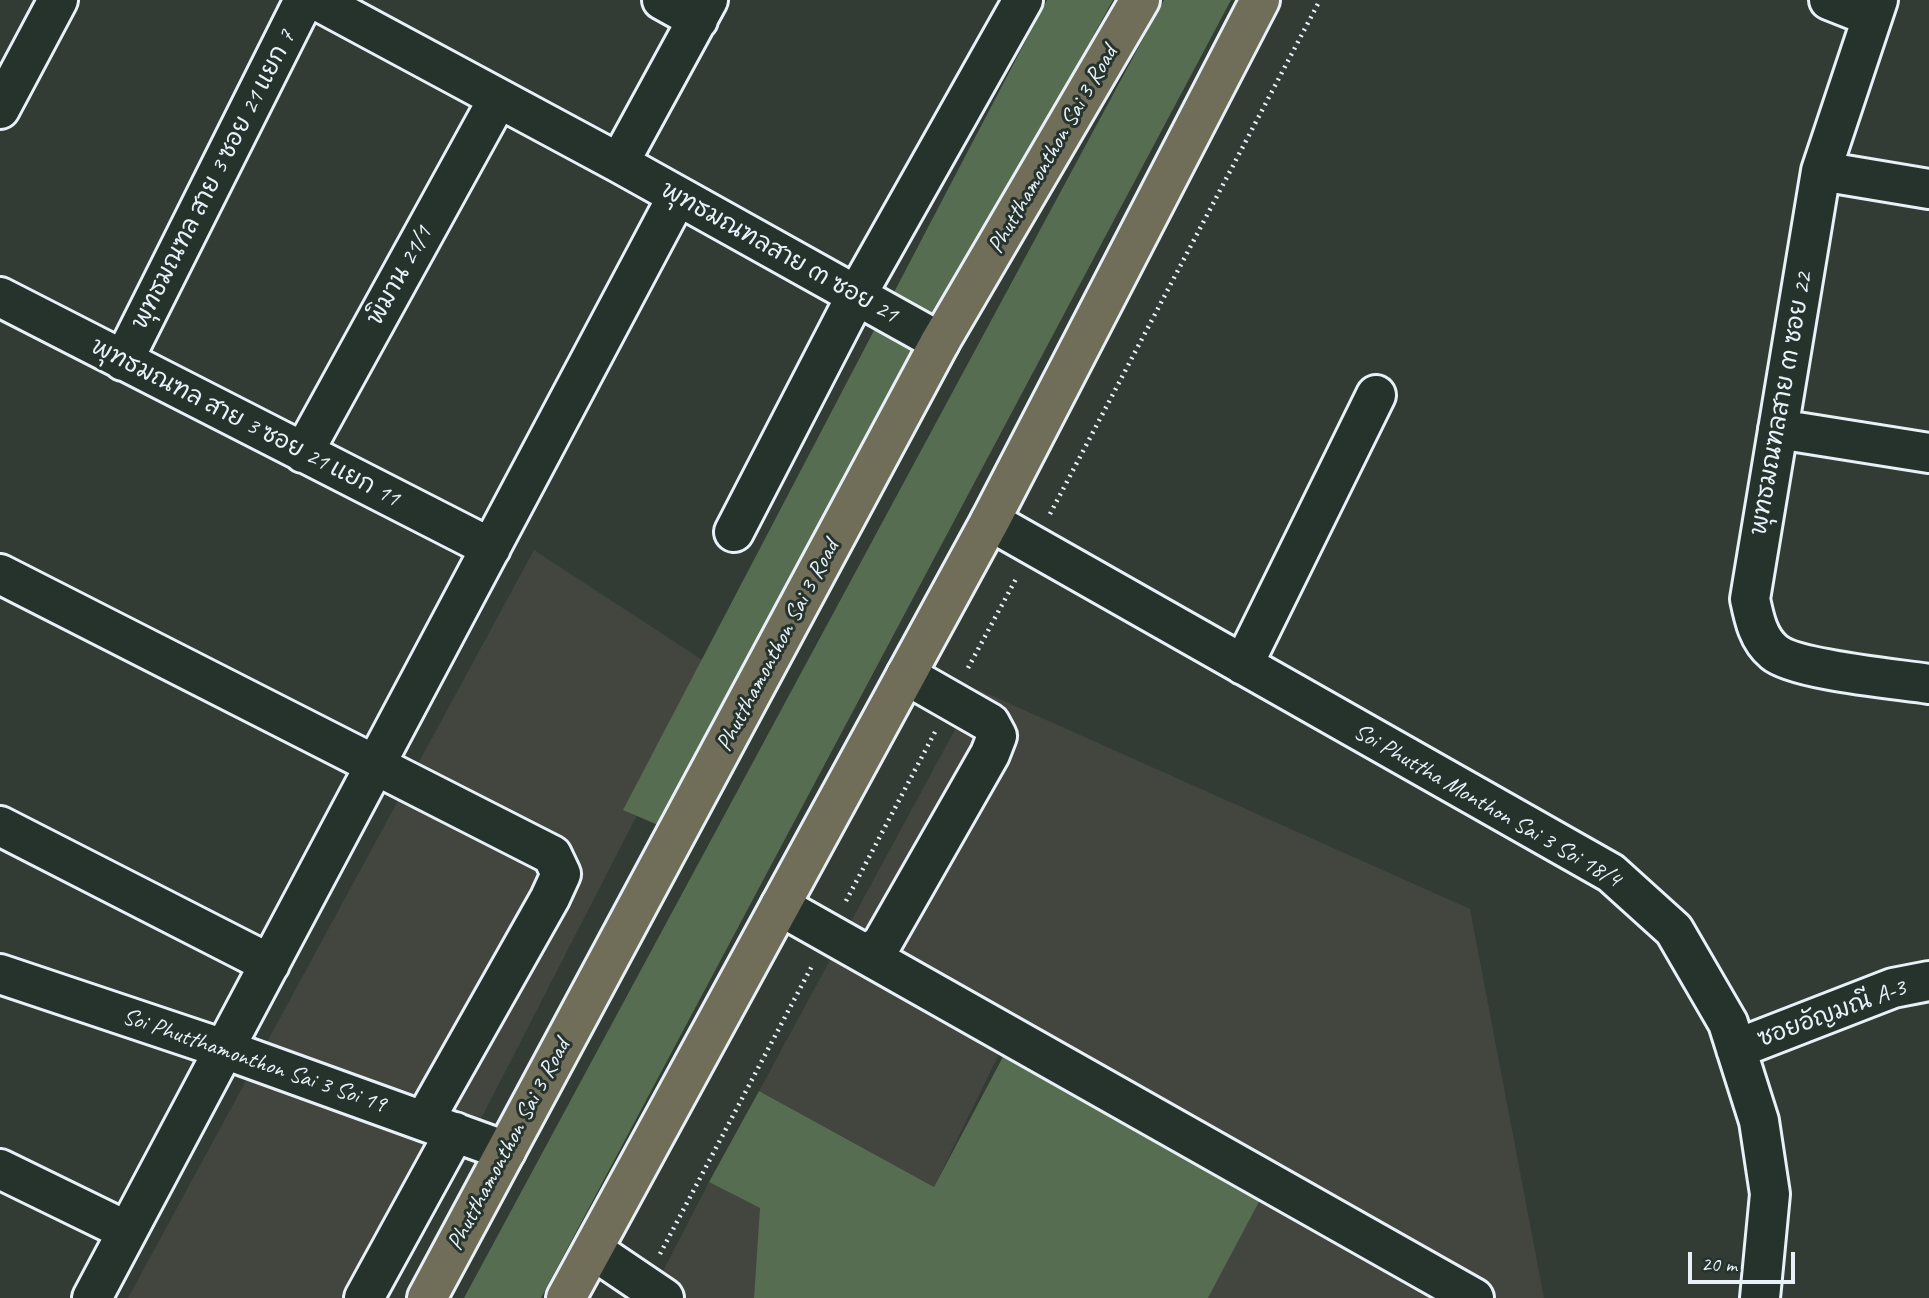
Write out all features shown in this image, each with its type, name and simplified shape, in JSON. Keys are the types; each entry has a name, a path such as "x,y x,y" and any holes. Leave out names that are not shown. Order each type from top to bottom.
{"main road":[{"name":"Phutthamonthon Sai 3 Road","path":"427,1298 940,342 1140,0"},
{"path":"566,1298 990,521 1259,0"}],"street":[{"path":"0,108 58,0"},
{"name":"พุทธมณฑล สาย 3 ซอย 21 แยก 7","path":"124,360 304,0"},
{"name":"พุทธมณฑลสาย ๓ ซอย 21","path":"316,0 619,163 940,342"},
{"path":"619,163 703,10 662,0"},
{"path":"734,532 856,296 1023,0"},
{"path":"1829,0 1875,8"},
{"name":"พุทธมณฑลสาย ๓ ซอย 22","path":"1875,8 1821,171 1749,598 1756,628 1774,653 1800,663 1929,684"},
{"name":"พิมาน 21/1","path":"303,453 498,99"},
{"path":"1821,171 1929,189"},
{"path":"92,1298 677,197"},
{"name":"พุทธมณฑล สาย 3 ซอย 21 แยก 11","path":"0,297 491,548"},
{"path":"1244,665 1376,395"},
{"path":"1778,429 1929,453"},
{"name":"Soi Phuttha Monthon Sai 3 Soi 18/4","path":"990,521 1611,873 1674,930 1728,1023 1759,1121 1770,1194 1760,1298"},
{"path":"0,574 552,855 561,874 439,1126 364,1298"},
{"path":"865,954 881,945 886,937 990,754 997,736 990,723 906,675"},
{"path":"0,826 270,964"},
{"path":"780,906 1474,1298"},
{"name":"Soi Phutthamonthon Sai 3 Soi 19","path":"0,974 224,1049 506,1151"},
{"name":"ซอยอัญมณี A-3","path":"1737,1049 1893,988 1929,981"},
{"path":"0,1170 127,1231"},
{"path":"593,1250 654,1291"}],"path":[{"path":"654,1291 829,933 1320,0"}],"shaded area":[{"path":"534,550 713,667 389,1298 128,1298"},
{"path":"977,689 1470,909 1544,1298 1208,1298 1260,1200 1005,1042 934,1187 759,1091"},
{"path":"709,1182 761,1208 754,1298 649,1298"}],"green space":[{"path":"1047,0 1113,0 658,825 623,810"},
{"path":"1164,0 1231,0 541,1298 464,1298"},
{"path":"1005,1053 1260,1200 1208,1298 754,1298 760,1208 709,1182 759,1091 934,1187"}]}
